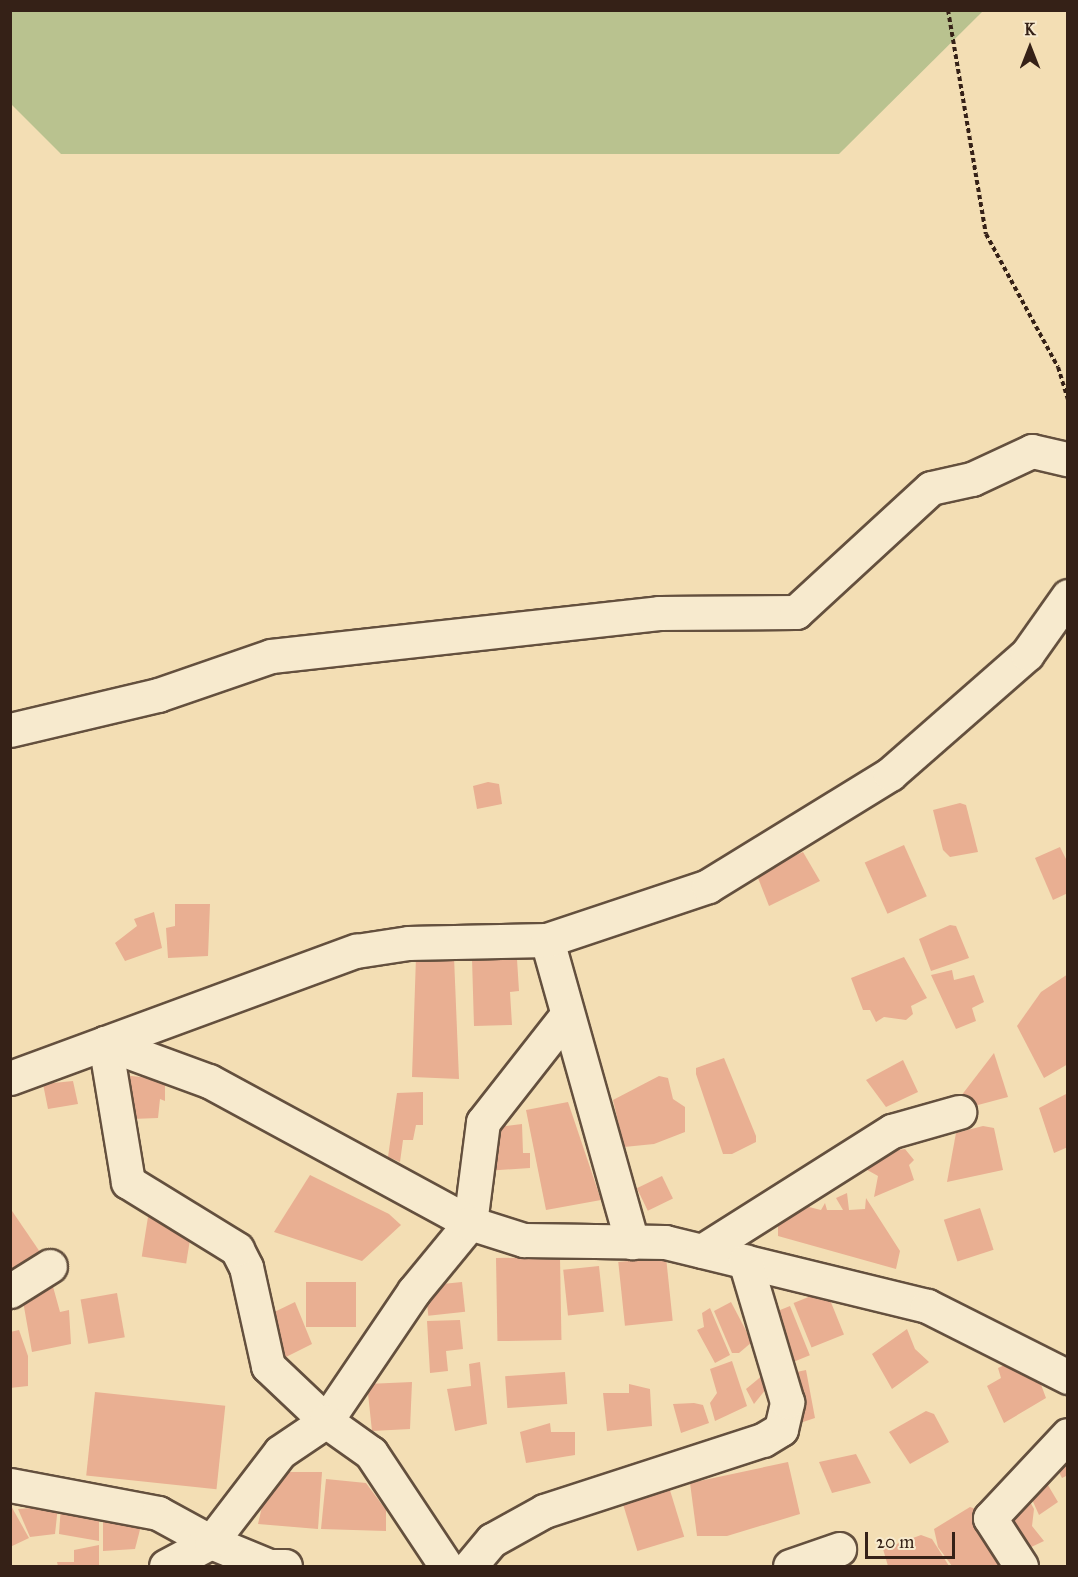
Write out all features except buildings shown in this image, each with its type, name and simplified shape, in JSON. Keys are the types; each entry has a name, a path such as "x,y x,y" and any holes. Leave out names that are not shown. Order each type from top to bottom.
{"street":[{"path":"10,730 159,694 271,656 659,613 796,612 931,488 972,479 1032,451 1068,459"},
{"path":"10,1078 356,951 408,943 547,940 708,886 890,774 1027,654 1068,596"},
{"path":"547,940 632,1242"},
{"path":"209,1554 280,1452 327,1421 414,1291 470,1223 483,1122 567,1015"},
{"path":"105,1043 209,1081 470,1223 524,1239 665,1242 927,1306 1068,1377"},
{"path":"105,1043 128,1182 237,1250 246,1267 268,1366 327,1421 371,1453 446,1566"},
{"path":"702,1251 892,1131 959,1112"},
{"path":"470,1566 492,1540 544,1511 763,1440 781,1429 787,1402 745,1261"},
{"path":"10,1291 50,1266"},
{"path":"1021,1566 990,1518 1068,1435"},
{"path":"10,1485 158,1513 209,1554"},
{"path":"790,1566 839,1549"},
{"path":"165,1566 209,1554 270,1566 285,1566"}],"path":[{"path":"948,10 986,234 1058,367 1068,399"}],"green space":[{"path":"10,11 983,11 839,154 61,154 11,104"}]}
